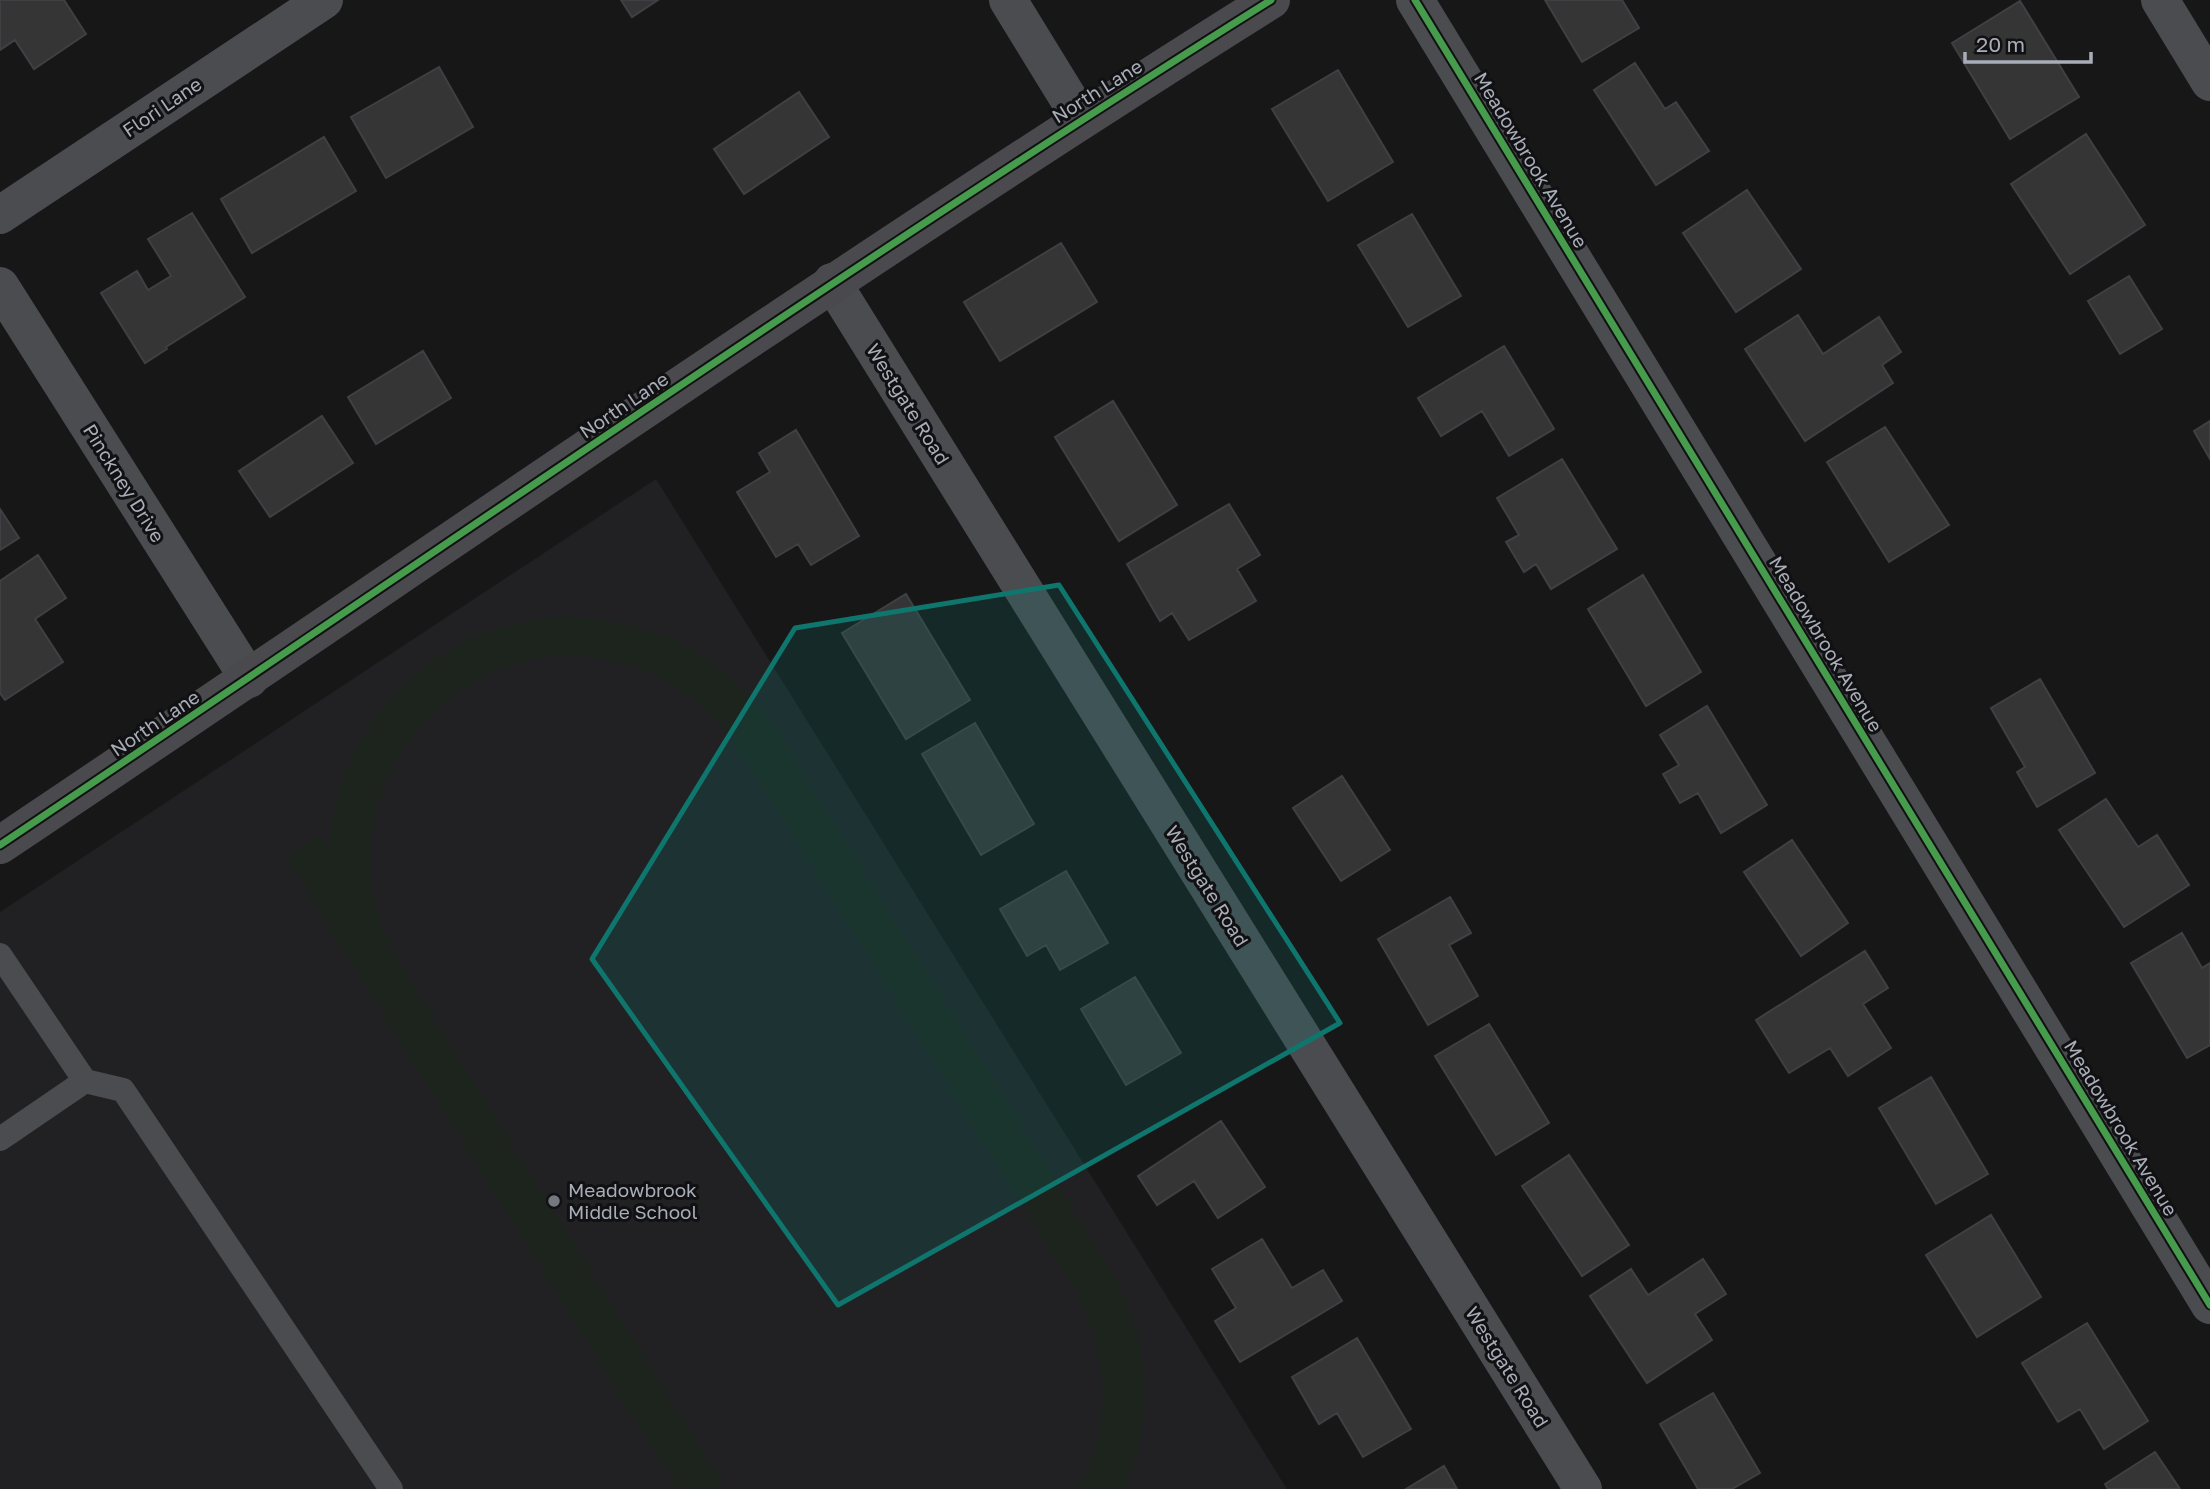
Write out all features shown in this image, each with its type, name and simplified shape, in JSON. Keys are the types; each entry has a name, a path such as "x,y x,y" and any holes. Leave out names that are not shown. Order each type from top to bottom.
{"street":[{"name":"Flori Lane","path":"0,215 324,0"},
{"path":"1008,0 1081,119"},
{"name":"North Lane","path":"0,845 832,282 1081,119 1272,0"},
{"name":"Meadowbrook Avenue","path":"1415,0 2210,1305"},
{"path":"2160,0 2210,82"},
{"name":"Westgate Road","path":"832,282 1583,1489"},
{"name":"Pinckney Drive","path":"0,286 248,679"}],"lane":[{"path":"0,955 85,1081 123,1090 391,1489"},
{"path":"0,1139 85,1081"}],"highlighted area":[{"path":"1059,585 1340,1023 838,1305 592,959 795,628"}],"shaded area":[{"name":"Meadowbrook Middle School","path":"656,479 1287,1489 0,1489 0,912"},
{"path":"552,617 622,623 680,642 730,677 776,730 1109,1267 1126,1300 1140,1346 1144,1395 1139,1444 1124,1489 1078,1489 1090,1463 1097,1438 1103,1388 1094,1338 1074,1288 741,751 722,727 689,696 649,673 593,657 538,658 488,675 443,704 407,744 382,792 371,846 375,903 388,941 399,962 726,1489 678,1489 285,856 320,834 329,848 333,814 342,781 356,749 373,720 395,693 420,670 448,650 479,635"}],"building":[{"path":"0,0 64,0 86,34 34,69 15,40 0,50"},
{"path":"621,0 658,0 632,17"},
{"path":"1545,0 1622,0 1639,28 1582,62"},
{"path":"2020,1 2079,97 2010,139 1952,43"},
{"path":"1635,63 1665,109 1676,102 1709,151 1656,185 1594,90"},
{"path":"439,67 473,127 386,178 351,117"},
{"path":"1338,70 1393,162 1328,201 1272,109"},
{"path":"799,92 829,137 744,194 714,149"},
{"path":"2086,134 2145,225 2070,274 2011,184"},
{"path":"324,137 356,191 252,253 221,199"},
{"path":"1747,190 1801,269 1736,312 1683,233"},
{"path":"192,213 245,297 145,363 101,293 137,271 148,290 171,276 148,239"},
{"path":"1412,214 1461,296 1408,327 1358,245"},
{"path":"1061,243 1097,302 1000,361 964,302"},
{"path":"2129,276 2162,329 2120,354 2088,301"},
{"path":"1798,315 1823,354 1879,317 1901,352 1882,365 1893,383 1805,441 1745,349"},
{"path":"1504,346 1554,429 1509,456 1482,411 1441,436 1418,398"},
{"path":"423,351 451,398 376,444 348,397"},
{"path":"1113,401 1177,505 1119,541 1055,437"},
{"path":"322,416 353,463 270,517 239,471"},
{"path":"2210,421 2210,459 2194,431"},
{"path":"1885,427 1949,525 1889,562 1827,462"},
{"path":"796,430 859,536 811,565 798,544 776,557 737,492 770,472 759,453"},
{"path":"1562,459 1617,549 1551,589 1536,564 1524,572 1506,542 1519,535 1497,498"},
{"path":"1229,504 1260,555 1237,569 1256,601 1189,640 1172,613 1160,621 1127,564"},
{"path":"0,509 19,538 0,550"},
{"path":"38,555 66,598 35,619 63,662 5,700 0,693 0,581"},
{"path":"1643,575 1701,672 1646,706 1588,609"},
{"path":"906,594 970,700 906,739 842,633"},
{"path":"2040,679 2095,773 2037,807 2017,772 2025,767 1991,708"},
{"path":"1707,706 1767,805 1721,833 1698,793 1680,803 1663,774 1679,765 1660,735"},
{"path":"975,723 1034,824 981,855 922,754"},
{"path":"1342,776 1390,850 1341,881 1293,808"},
{"path":"2106,799 2138,847 2157,835 2189,885 2124,927 2059,830"},
{"path":"1792,840 1848,923 1801,956 1744,872"},
{"path":"1066,871 1108,943 1060,970 1046,945 1027,956 1000,909"},
{"path":"1450,897 1471,933 1449,945 1478,996 1428,1025 1378,939"},
{"path":"2182,933 2202,968 2210,963 2210,1045 2187,1058 2131,963"},
{"path":"1865,951 1888,988 1863,1004 1891,1048 1848,1076 1830,1048 1789,1073 1756,1020"},
{"path":"1135,977 1181,1053 1126,1085 1081,1009"},
{"path":"1489,1024 1549,1123 1496,1155 1435,1056"},
{"path":"1931,1077 1988,1174 1936,1204 1879,1108"},
{"path":"1221,1121 1265,1187 1218,1218 1194,1181 1157,1205 1138,1176"},
{"path":"1569,1155 1629,1245 1582,1276 1522,1186"},
{"path":"1991,1215 2041,1297 1977,1337 1926,1255"},
{"path":"1262,1239 1292,1288 1323,1270 1342,1301 1240,1362 1215,1321 1236,1308 1212,1269"},
{"path":"1703,1259 1726,1294 1695,1314 1712,1340 1647,1383 1590,1296 1631,1269 1648,1295"},
{"path":"2087,1323 2148,1421 2104,1449 2080,1409 2058,1422 2022,1363"},
{"path":"1357,1338 1411,1429 1363,1457 1337,1413 1319,1424 1292,1377"},
{"path":"1713,1393 1760,1473 1732,1489 1698,1489 1660,1424"},
{"path":"2155,1452 2180,1489 2108,1489 2105,1484"},
{"path":"1444,1466 1457,1489 1406,1489"}],"cycle path":[{"path":"0,845 791,311 1271,0"},
{"path":"1415,0 2210,1305"}],"place":[{"name":"Meadowbrook Middle School","path":"554,1201"}]}
